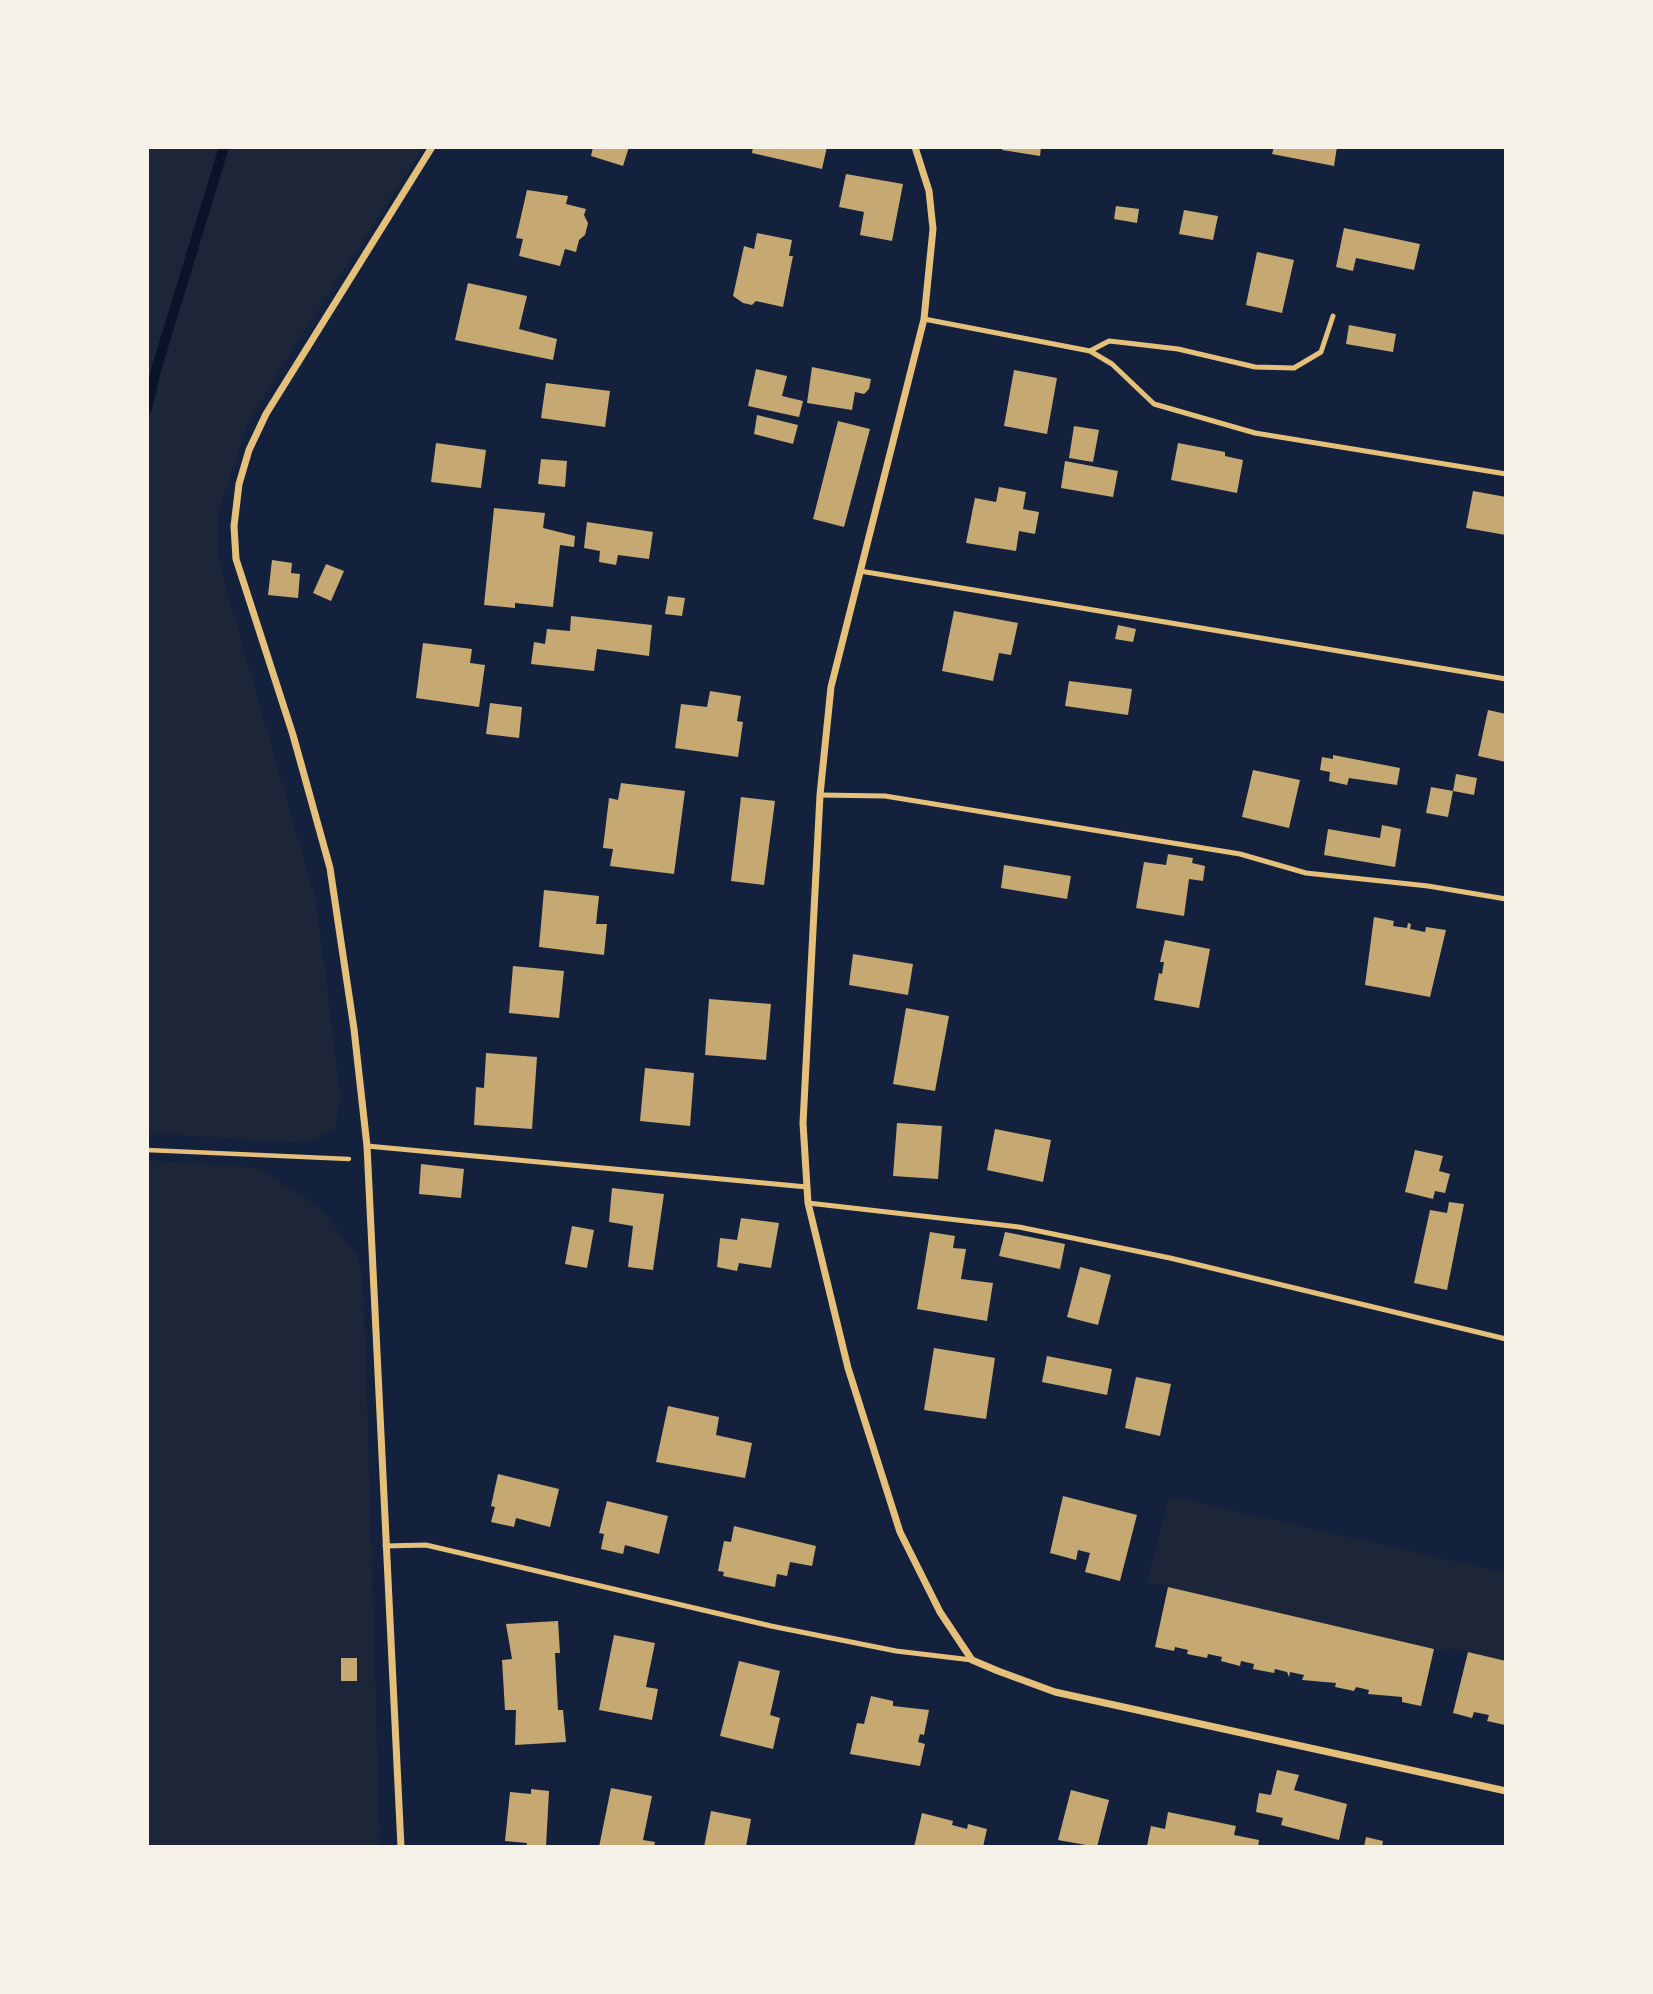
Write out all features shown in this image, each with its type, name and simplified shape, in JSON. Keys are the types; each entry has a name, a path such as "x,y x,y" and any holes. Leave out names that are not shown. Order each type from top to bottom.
{"street":[{"path":"401,1847 367,1146 354,1029 330,868 293,735 236,559 234,526 246,461 266,415 432,147"},
{"path":"915,147 929,191 933,229 924,319 831,687 820,795 803,1123 808,1203 848,1368 900,1531 940,1612 972,1660 1055,1692 1506,1791"}],"lane":[{"path":"1090,351 1109,341 1178,349 1255,367 1294,368 1321,352 1333,316"},
{"path":"924,319 1090,351 1112,364 1154,404 1255,433 1506,474"},
{"path":"860,571 1506,679"},
{"path":"820,795 885,796 1240,854 1306,873 1428,886 1506,899"},
{"path":"367,1146 807,1187"},
{"path":"808,1203 1031,1230 1170,1258 1506,1339"},
{"path":"385,1546 426,1545 771,1626 896,1651 972,1660"}],"path":[{"path":"147,1150 367,1160"}],"shaded area":[{"path":"147,147 424,147 292,350 246,427 219,510 217,556 315,898 326,977 340,1098 335,1130 304,1143 147,1133"},
{"path":"147,1160 258,1168 321,1209 356,1254 362,1274 365,1332 380,1847 147,1847"},
{"path":"1169,1496 1506,1573 1506,1661 1451,1648 1449,1652 1434,1649 1147,1582"}],"building":[{"path":"593,147 629,147 623,166 591,156"},
{"path":"753,147 827,147 822,169 752,153"},
{"path":"1003,147 1041,147 1040,156 1002,150"},
{"path":"1274,147 1337,147 1334,166 1272,154"},
{"path":"846,174 903,184 892,241 860,235 864,212 839,207"},
{"path":"527,190 568,196 566,204 586,209 584,215 588,223 585,235 579,240 576,252 565,249 560,266 519,256 523,239 516,238"},
{"path":"1116,206 1139,209 1137,223 1114,219"},
{"path":"1184,210 1218,216 1213,240 1179,234"},
{"path":"1344,228 1420,244 1414,270 1356,258 1353,271 1336,267"},
{"path":"757,233 792,240 789,256 793,256 783,307 756,301 752,305 733,296 744,246 754,249"},
{"path":"1257,252 1294,260 1282,313 1246,305"},
{"path":"468,283 527,296 519,329 557,339 553,360 455,340"},
{"path":"1349,325 1396,334 1393,352 1346,344"},
{"path":"812,367 871,379 869,389 864,394 855,392 852,410 807,403"},
{"path":"756,369 787,376 782,396 803,401 799,417 748,406"},
{"path":"1014,370 1057,378 1047,434 1004,426"},
{"path":"546,383 610,391 605,427 541,418"},
{"path":"757,415 798,425 793,444 754,434"},
{"path":"838,421 870,429 844,527 813,519"},
{"path":"1074,426 1099,430 1093,462 1069,458"},
{"path":"436,443 486,450 481,488 431,482"},
{"path":"1178,443 1225,452 1225,456 1243,460 1237,493 1171,480"},
{"path":"541,459 567,461 565,487 538,484"},
{"path":"1065,461 1118,471 1113,497 1061,488"},
{"path":"999,487 1026,492 1023,509 1039,512 1035,534 1019,531 1016,551 966,543 975,498 996,502"},
{"path":"1473,491 1506,497 1506,535 1466,528"},
{"path":"494,508 545,513 543,528 575,536 574,547 560,545 553,607 515,603 515,608 484,605"},
{"path":"587,522 653,532 649,559 618,555 616,565 599,562 600,551 584,548"},
{"path":"272,560 292,563 291,573 300,574 298,598 268,595"},
{"path":"326,564 344,571 331,601 313,593"},
{"path":"668,596 685,598 682,616 665,614"},
{"path":"954,611 1018,623 1011,655 999,653 993,681 942,671"},
{"path":"571,616 652,625 649,656 597,649 594,671 531,664 534,642 545,644 547,629 570,631"},
{"path":"1118,625 1136,629 1133,642 1115,639"},
{"path":"423,643 472,649 470,663 485,665 479,707 416,698"},
{"path":"1069,681 1132,689 1128,715 1065,706"},
{"path":"710,691 741,696 737,721 743,722 738,757 675,748 681,704 707,707"},
{"path":"490,703 522,707 519,738 486,734"},
{"path":"1488,710 1506,714 1506,762 1478,756"},
{"path":"1333,755 1400,768 1397,785 1349,778 1347,785 1329,781 1330,772 1320,770 1322,757 1333,759"},
{"path":"1253,770 1300,780 1289,828 1242,817"},
{"path":"1456,774 1477,778 1474,795 1453,791"},
{"path":"621,783 685,791 674,874 610,866 613,849 603,848 609,798 618,800"},
{"path":"1431,787 1453,791 1448,817 1426,813"},
{"path":"741,797 775,801 764,885 731,881"},
{"path":"1382,825 1401,829 1395,867 1324,855 1328,829 1380,838"},
{"path":"1168,854 1193,858 1192,863 1205,866 1203,881 1189,879 1184,916 1136,908 1144,862 1166,865"},
{"path":"1004,865 1071,876 1067,899 1001,888"},
{"path":"544,890 599,896 596,924 607,924 604,955 539,947"},
{"path":"1374,917 1394,921 1393,926 1407,928 1408,923 1411,924 1410,929 1425,932 1426,927 1446,930 1430,997 1365,985"},
{"path":"1165,940 1210,949 1199,1008 1154,1000 1159,973 1162,974 1164,962 1160,962"},
{"path":"853,954 913,964 908,995 849,985"},
{"path":"513,966 564,971 559,1018 509,1013"},
{"path":"709,999 771,1004 766,1060 705,1055"},
{"path":"906,1008 949,1016 935,1091 893,1084"},
{"path":"486,1053 537,1057 532,1129 474,1125 476,1087 484,1088"},
{"path":"645,1068 694,1073 690,1126 640,1121"},
{"path":"897,1123 942,1126 938,1179 893,1176"},
{"path":"995,1129 1051,1140 1043,1182 987,1170"},
{"path":"1415,1150 1443,1156 1439,1171 1450,1174 1445,1193 1435,1191 1433,1199 1405,1192"},
{"path":"421,1164 464,1169 461,1198 419,1194"},
{"path":"612,1188 664,1194 653,1270 628,1267 633,1226 609,1222"},
{"path":"1449,1202 1464,1204 1447,1290 1414,1283 1430,1210 1447,1213"},
{"path":"741,1218 779,1223 771,1268 739,1263 737,1271 717,1267 720,1238 737,1240"},
{"path":"572,1226 594,1230 587,1268 565,1264"},
{"path":"930,1232 955,1236 953,1248 966,1249 961,1279 993,1283 987,1321 917,1309"},
{"path":"1005,1232 1065,1244 1060,1269 999,1256"},
{"path":"1080,1267 1111,1275 1098,1325 1067,1317"},
{"path":"934,1348 995,1358 986,1419 924,1410"},
{"path":"1047,1356 1112,1369 1107,1395 1042,1382"},
{"path":"1136,1377 1171,1384 1160,1436 1125,1428"},
{"path":"668,1406 719,1417 716,1435 752,1443 745,1478 656,1462"},
{"path":"498,1474 559,1489 550,1527 516,1518 514,1527 491,1522 495,1507 491,1506"},
{"path":"1063,1496 1137,1515 1120,1581 1085,1572 1090,1553 1078,1550 1076,1560 1050,1553"},
{"path":"607,1501 668,1516 659,1554 625,1545 623,1554 601,1549 604,1534 599,1533"},
{"path":"734,1526 816,1546 812,1566 790,1562 787,1576 777,1574 775,1587 723,1576 724,1572 718,1571 724,1541 731,1542"},
{"path":"1168,1587 1434,1649 1421,1706 1402,1702 1402,1697 1368,1694 1369,1690 1356,1687 1354,1691 1335,1687 1336,1683 1302,1680 1304,1675 1290,1672 1289,1677 1287,1672 1275,1669 1274,1673 1253,1669 1254,1664 1241,1661 1240,1666 1221,1661 1222,1657 1208,1654 1207,1658 1187,1654 1188,1650 1175,1647 1174,1651 1155,1647"},
{"path":"558,1621 560,1653 555,1653 558,1710 563,1710 566,1742 515,1745 516,1710 505,1710 502,1660 512,1659 506,1624"},
{"path":"614,1635 655,1643 646,1687 658,1689 652,1720 599,1710"},
{"path":"1468,1652 1506,1661 1505,1725 1487,1721 1489,1715 1474,1712 1472,1718 1453,1713"},
{"path":"341,1658 357,1658 357,1681 341,1681"},
{"path":"739,1661 780,1671 770,1715 780,1718 773,1749 720,1736"},
{"path":"871,1696 893,1701 893,1706 929,1710 924,1735 920,1734 918,1742 925,1744 920,1766 850,1754 857,1723 864,1724"},
{"path":"1277,1770 1299,1775 1294,1790 1347,1804 1339,1840 1281,1825 1283,1818 1256,1812 1259,1793 1271,1795"},
{"path":"611,1788 652,1796 643,1840 655,1842 654,1847 599,1847"},
{"path":"531,1789 549,1791 546,1847 526,1847 527,1843 505,1841 510,1792 531,1794"},
{"path":"1071,1790 1109,1800 1097,1847 1058,1840"},
{"path":"711,1811 751,1819 746,1847 704,1847"},
{"path":"1168,1812 1236,1826 1234,1835 1259,1840 1258,1847 1147,1846 1151,1826 1165,1829"},
{"path":"922,1813 953,1821 952,1825 967,1829 968,1824 987,1829 983,1847 914,1847"},
{"path":"1366,1837 1383,1841 1382,1847 1364,1847"}],"waterway":[{"path":"147,409 156,370 224,147"}]}
